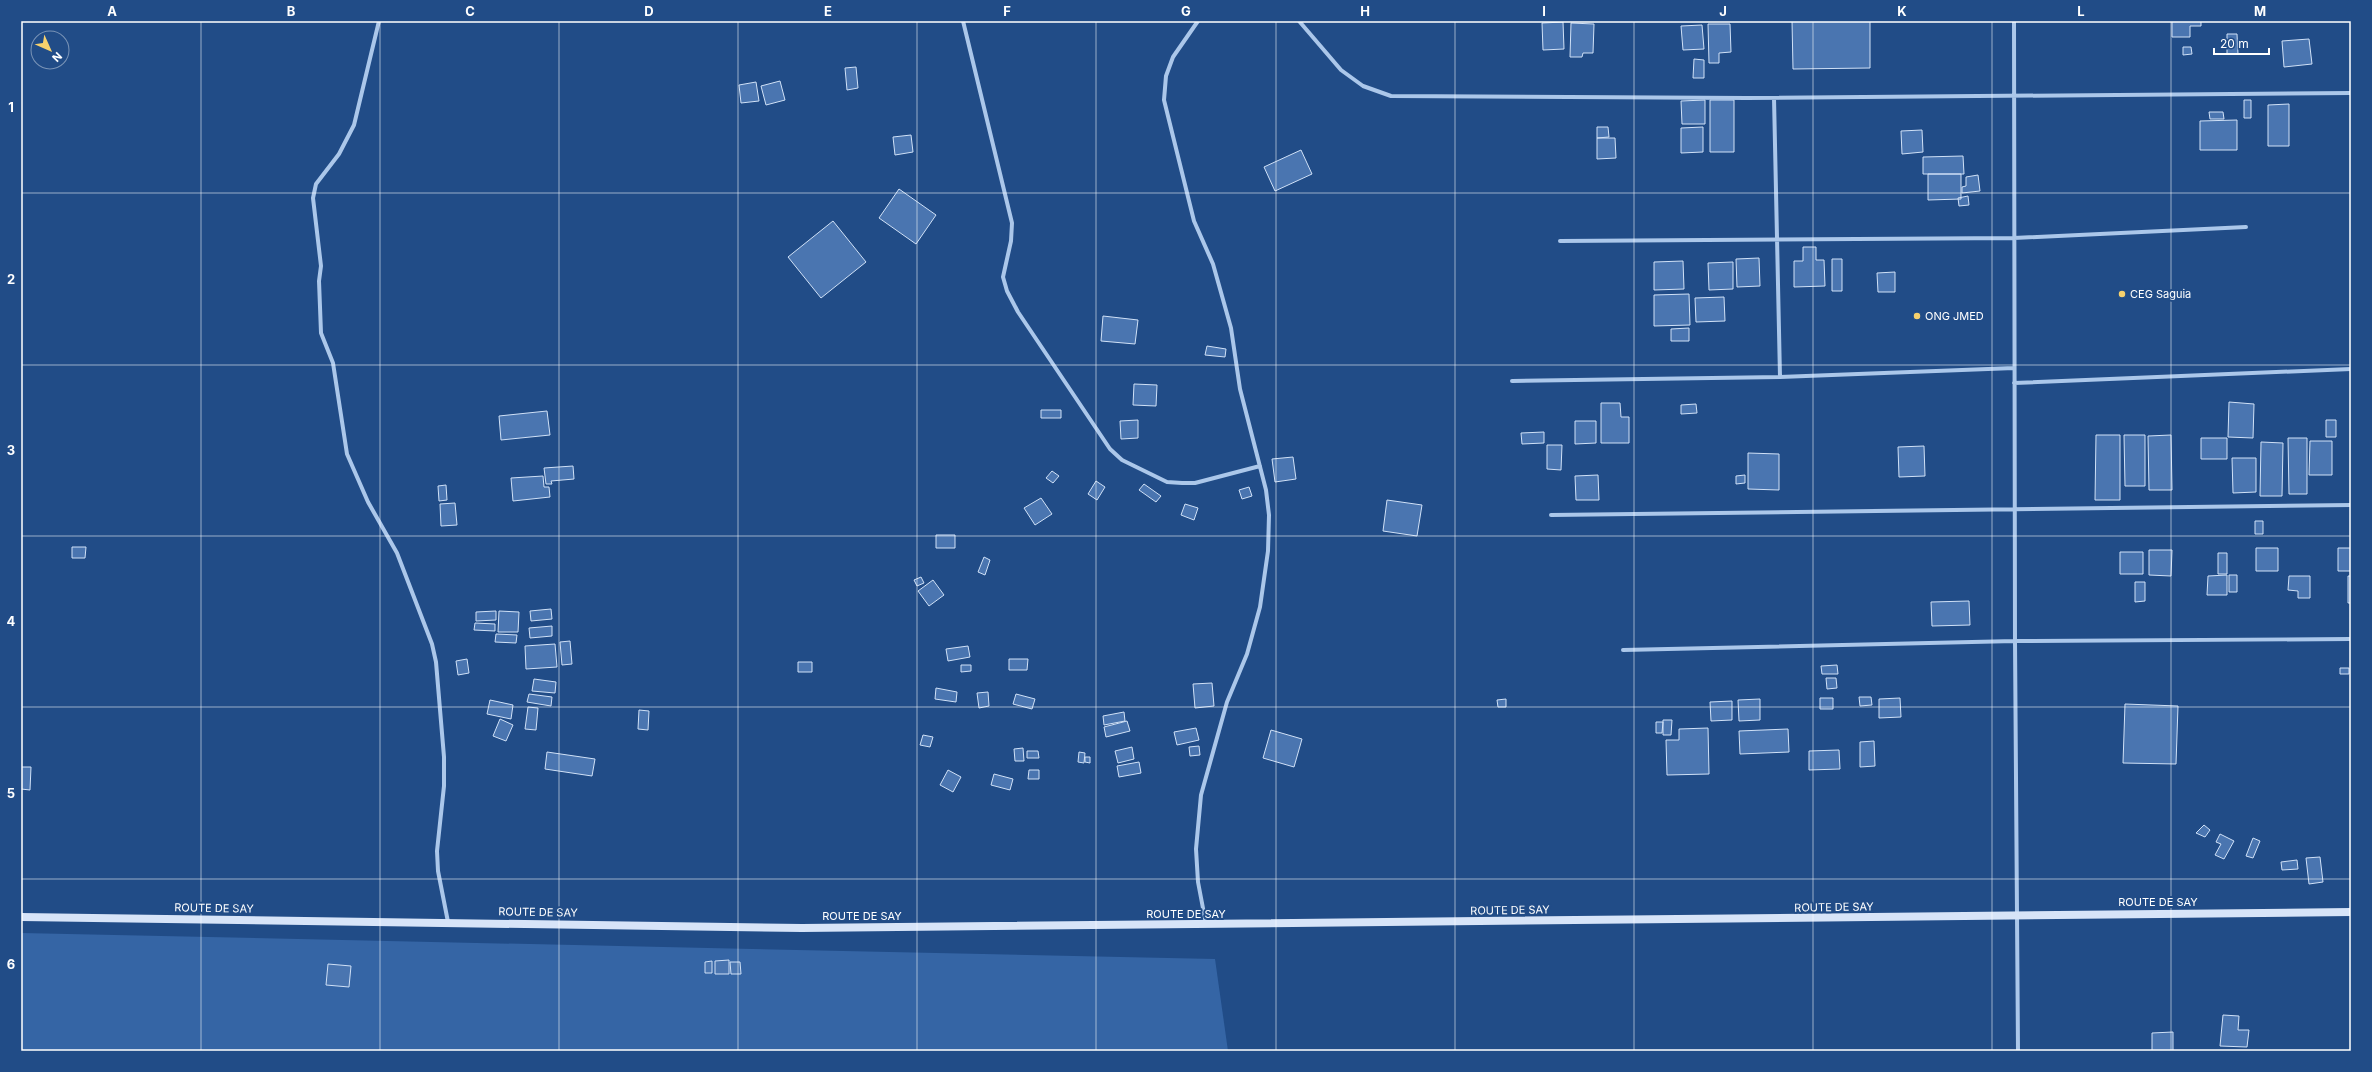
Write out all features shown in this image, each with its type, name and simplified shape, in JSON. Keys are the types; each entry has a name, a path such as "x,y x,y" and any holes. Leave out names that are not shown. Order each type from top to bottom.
{"main road":[{"name":"ROUTE DE SAY","path":"21,917 802,928 1206,925 2018,914 2351,912"}],"street":[{"path":"379,21 354,125 338,154 316,184 312,198 321,266 319,281 321,333 333,363 347,454 368,502 398,553 432,644 436,662 444,757 443,801 437,851 438,871 448,922"},
{"path":"962,21 1012,224 1011,241 1003,276 1018,312 1110,449 1122,460 1167,482 1182,484 1195,483 1260,466"},
{"path":"1198,21 1173,57 1166,76 1164,100 1194,221 1214,264 1231,328 1240,389 1260,466 1269,515 1268,551 1260,607 1247,654 1227,702 1200,795 1196,849 1198,882 1206,925"},
{"path":"1299,21 1341,70 1363,86 1392,96 1774,98 2351,93"},
{"path":"2014,21 2015,641 2018,1051"},
{"path":"1774,98 1780,377"},
{"path":"1560,241 2014,238 2246,227"},
{"path":"1512,381 1780,377 2014,368"},
{"path":"2014,383 2351,369"},
{"path":"1551,515 2351,505"},
{"path":"1623,650 2015,641 2351,640"}],"shaded area":[{"path":"21,933 1215,959 1228,1051 21,1051"}],"building":[{"path":"1792,21 1870,21 1870,68 1793,69"},
{"path":"2172,21 2201,21 2201,26 2190,26 2190,37 2172,37"},
{"path":"1563,22 1564,49 1543,50 1542,23"},
{"path":"1571,23 1594,24 1593,53 1583,53 1582,57 1570,57"},
{"path":"1708,24 1730,24 1731,52 1719,53 1719,63 1709,63"},
{"path":"1702,25 1704,49 1683,50 1681,26"},
{"path":"2227,34 2237,34 2238,54 2227,54"},
{"path":"2309,39 2312,64 2284,67 2282,41"},
{"path":"2183,47 2191,47 2192,54 2183,55"},
{"path":"1694,59 1704,60 1704,78 1693,78"},
{"path":"856,67 858,88 847,90 845,68"},
{"path":"780,81 785,100 766,105 761,86"},
{"path":"756,82 759,101 741,103 739,85"},
{"path":"1705,100 1705,124 1682,124 1681,101"},
{"path":"1710,100 1734,100 1734,152 1710,152"},
{"path":"2244,100 2251,100 2251,118 2244,118"},
{"path":"2289,104 2289,146 2268,146 2268,105"},
{"path":"2209,112 2223,112 2224,119 2210,119"},
{"path":"2237,120 2237,150 2200,150 2200,121"},
{"path":"1597,127 1608,127 1609,137 1597,138"},
{"path":"1703,127 1703,152 1681,153 1681,128"},
{"path":"1922,130 1923,152 1902,154 1901,131"},
{"path":"911,135 913,152 895,155 893,137"},
{"path":"1597,138 1615,138 1616,158 1597,159"},
{"path":"1301,150 1312,174 1275,191 1264,167"},
{"path":"1963,156 1964,174 1923,174 1923,157"},
{"path":"1928,174 1961,174 1961,199 1928,200"},
{"path":"1978,175 1980,191 1962,193 1962,187 1966,186 1966,177"},
{"path":"899,189 936,215 916,244 879,218"},
{"path":"1968,196 1969,205 1959,206 1958,198"},
{"path":"833,221 866,262 821,298 788,257"},
{"path":"1803,247 1816,247 1816,260 1824,260 1825,286 1794,287 1794,261 1803,261"},
{"path":"1759,258 1760,286 1737,287 1736,259"},
{"path":"1832,259 1842,259 1842,291 1832,291"},
{"path":"1683,261 1684,289 1654,290 1654,262"},
{"path":"1733,262 1733,289 1709,290 1708,263"},
{"path":"1895,272 1895,292 1878,292 1877,273"},
{"path":"1689,294 1690,325 1654,326 1654,295"},
{"path":"1724,297 1725,321 1696,322 1695,298"},
{"path":"1103,316 1138,320 1135,344 1101,341"},
{"path":"1689,328 1689,341 1671,341 1671,329"},
{"path":"1207,346 1226,349 1225,357 1205,355"},
{"path":"1134,384 1157,385 1156,406 1133,405"},
{"path":"2229,402 2254,404 2253,438 2228,437"},
{"path":"1601,403 1620,403 1621,417 1629,417 1629,443 1601,443"},
{"path":"1696,404 1697,413 1681,414 1681,405"},
{"path":"1041,410 1061,410 1061,418 1041,418"},
{"path":"547,411 550,435 501,440 499,416"},
{"path":"1138,420 1138,438 1121,439 1120,421"},
{"path":"2326,420 2336,420 2336,437 2326,437"},
{"path":"1575,421 1596,421 1596,443 1575,444"},
{"path":"1544,432 1544,443 1522,444 1521,433"},
{"path":"2096,435 2120,435 2120,500 2095,500"},
{"path":"2124,435 2145,435 2145,486 2125,486"},
{"path":"2171,435 2172,490 2149,490 2148,436"},
{"path":"2201,438 2227,438 2227,459 2201,459"},
{"path":"2288,438 2307,438 2307,494 2289,494"},
{"path":"2310,441 2332,441 2332,475 2309,475"},
{"path":"2261,442 2283,443 2282,496 2260,496"},
{"path":"1547,445 1562,445 1561,470 1547,469"},
{"path":"1924,446 1925,476 1899,477 1898,447"},
{"path":"1748,453 1779,454 1779,490 1748,489"},
{"path":"1293,457 1296,479 1275,482 1272,459"},
{"path":"2232,458 2256,458 2256,492 2233,493"},
{"path":"573,466 574,479 551,481 552,484 546,484 544,468"},
{"path":"1052,471 1059,476 1053,483 1046,478"},
{"path":"1598,475 1599,500 1576,500 1575,476"},
{"path":"1745,475 1745,483 1736,484 1736,476"},
{"path":"543,476 544,487 549,487 550,497 513,501 511,478"},
{"path":"1096,481 1105,487 1097,500 1088,494"},
{"path":"1144,484 1161,496 1156,502 1139,490"},
{"path":"446,485 447,500 439,501 438,486"},
{"path":"1249,487 1252,496 1242,499 1239,490"},
{"path":"1041,498 1052,514 1035,525 1024,508"},
{"path":"1387,500 1422,505 1417,536 1383,531"},
{"path":"455,503 457,525 441,526 440,504"},
{"path":"1185,504 1198,508 1194,520 1181,515"},
{"path":"2255,521 2263,521 2263,534 2255,534"},
{"path":"936,535 955,535 955,548 936,548"},
{"path":"72,547 86,547 85,558 72,558"},
{"path":"2256,548 2278,548 2278,571 2256,571"},
{"path":"2338,548 2351,548 2351,571 2338,571"},
{"path":"2149,550 2172,550 2171,576 2149,575"},
{"path":"2120,552 2143,552 2143,574 2120,574"},
{"path":"2218,553 2227,553 2227,574 2218,574"},
{"path":"984,557 990,560 985,575 978,572"},
{"path":"2227,575 2227,595 2207,595 2208,576"},
{"path":"2229,575 2237,575 2237,592 2229,592"},
{"path":"2289,576 2310,576 2310,598 2298,598 2298,591 2288,590"},
{"path":"2348,576 2351,576 2351,603 2348,603"},
{"path":"921,577 924,583 917,586 914,580"},
{"path":"933,580 944,595 929,606 918,591"},
{"path":"2135,582 2145,582 2145,601 2135,602"},
{"path":"1969,601 1970,625 1932,626 1931,602"},
{"path":"551,609 552,619 531,621 530,611"},
{"path":"496,611 496,620 476,621 476,612"},
{"path":"499,611 519,612 518,632 498,632"},
{"path":"475,623 495,624 495,631 474,630"},
{"path":"552,626 552,636 530,638 529,628"},
{"path":"496,634 517,635 516,643 495,642"},
{"path":"570,641 572,664 562,665 560,642"},
{"path":"555,644 557,667 526,669 525,646"},
{"path":"968,646 970,657 948,661 946,649"},
{"path":"467,659 469,673 458,675 456,661"},
{"path":"1009,659 1028,659 1027,670 1009,670"},
{"path":"798,662 812,662 812,672 798,672"},
{"path":"961,665 971,665 971,671 961,672"},
{"path":"1837,665 1838,674 1822,674 1821,666"},
{"path":"2340,668 2349,668 2349,674 2340,674"},
{"path":"1826,678 1836,678 1837,688 1827,689"},
{"path":"534,679 556,682 555,693 532,691"},
{"path":"1212,683 1214,706 1195,708 1193,684"},
{"path":"936,688 957,692 956,702 935,699"},
{"path":"988,692 989,706 979,708 977,693"},
{"path":"529,694 552,697 551,706 527,702"},
{"path":"1016,694 1035,699 1032,709 1013,704"},
{"path":"1859,697 1871,697 1872,705 1860,706"},
{"path":"1820,698 1833,698 1833,709 1820,709"},
{"path":"1900,698 1901,717 1879,718 1879,699"},
{"path":"1506,699 1506,707 1498,707 1497,700"},
{"path":"1760,699 1760,720 1739,721 1738,700"},
{"path":"490,700 513,705 511,719 487,714"},
{"path":"1732,701 1732,720 1711,721 1710,702"},
{"path":"2125,704 2178,706 2176,764 2123,763"},
{"path":"528,707 538,708 536,730 525,729"},
{"path":"639,710 649,711 648,730 638,729"},
{"path":"1124,712 1125,721 1104,725 1103,716"},
{"path":"500,719 513,725 506,741 493,736"},
{"path":"1663,720 1672,720 1671,735 1663,735"},
{"path":"1127,721 1130,731 1106,737 1104,727"},
{"path":"1656,722 1663,722 1662,733 1656,733"},
{"path":"1196,728 1199,740 1177,745 1174,732"},
{"path":"1708,728 1709,774 1667,775 1666,740 1679,740 1679,729"},
{"path":"1788,729 1789,752 1740,754 1739,731"},
{"path":"1271,730 1302,739 1294,767 1263,758"},
{"path":"923,735 933,737 930,747 920,745"},
{"path":"1874,741 1875,766 1860,767 1860,742"},
{"path":"1199,746 1200,755 1190,756 1189,747"},
{"path":"1132,747 1134,759 1118,763 1115,751"},
{"path":"1023,748 1024,761 1015,761 1014,749"},
{"path":"1839,750 1840,769 1809,770 1809,751"},
{"path":"1027,751 1038,751 1039,758 1027,758"},
{"path":"547,752 595,759 592,776 545,769"},
{"path":"1079,752 1085,753 1084,763 1078,762"},
{"path":"1085,757 1090,757 1090,763 1085,762"},
{"path":"1139,762 1141,773 1119,777 1117,766"},
{"path":"21,767 31,767 30,790 21,789"},
{"path":"948,770 961,777 953,792 940,785"},
{"path":"1029,770 1039,770 1039,779 1028,779"},
{"path":"994,774 1013,779 1010,790 991,785"},
{"path":"2204,825 2210,830 2205,837 2196,833"},
{"path":"2220,834 2234,841 2224,859 2215,855 2221,844 2216,842"},
{"path":"2253,838 2260,841 2253,858 2246,856"},
{"path":"2320,857 2323,882 2309,884 2306,858"},
{"path":"2297,860 2298,869 2282,870 2281,862"},
{"path":"729,960 729,974 715,974 715,961"},
{"path":"712,961 712,973 705,973 705,962"},
{"path":"730,962 740,962 741,974 731,974"},
{"path":"328,964 351,966 349,987 326,985"},
{"path":"2223,1015 2239,1016 2238,1030 2249,1030 2247,1047 2220,1046"},
{"path":"2173,1032 2173,1051 2152,1051 2152,1033"}],"place":[{"name":"CEG Saguia","path":"2122,294"},
{"name":"ONG JMED","path":"1917,316"}]}
